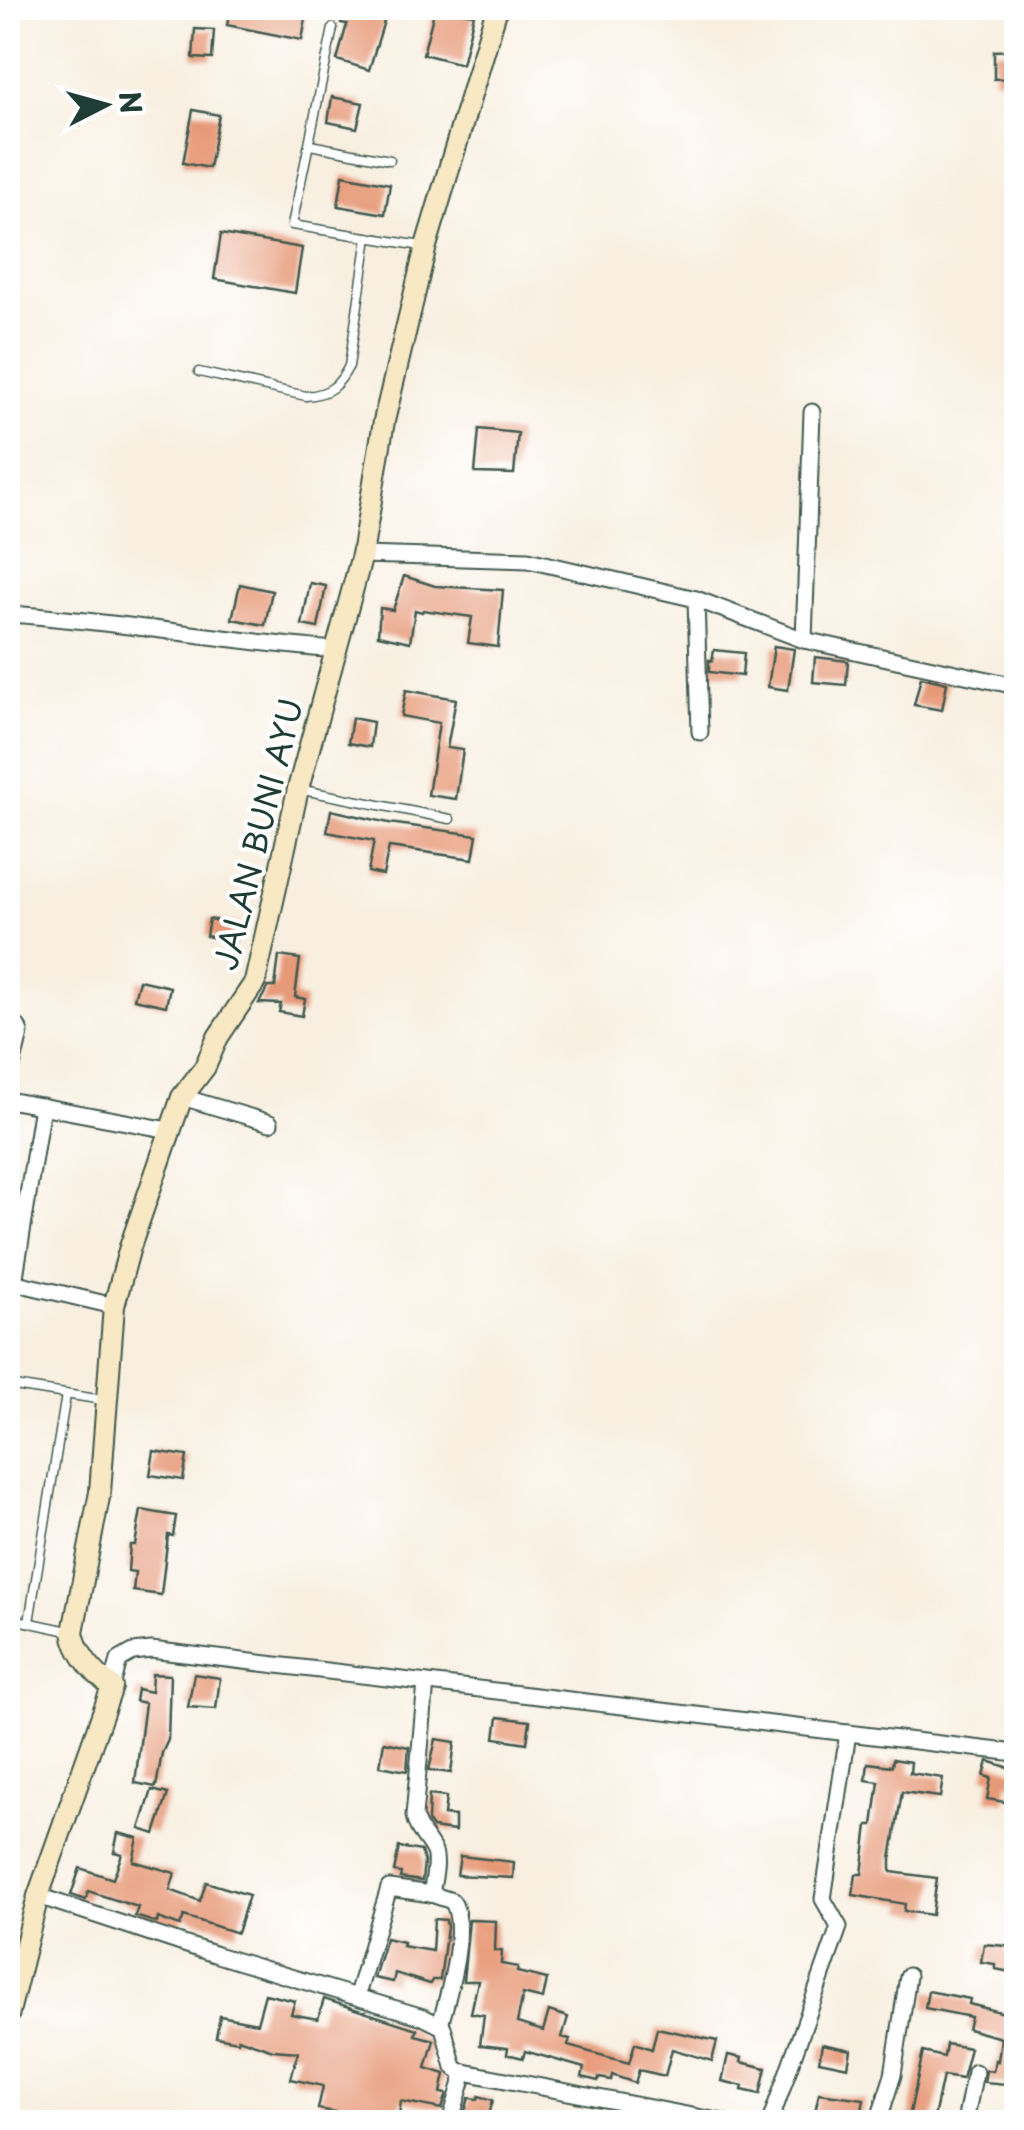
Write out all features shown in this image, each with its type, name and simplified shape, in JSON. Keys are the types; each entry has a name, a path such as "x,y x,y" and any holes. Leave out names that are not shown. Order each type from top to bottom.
{"main road":[{"name":"JALAN BUNI AYU","path":"73,1632 100,1492 114,1306 130,1247 182,1098 205,1067 218,1037 254,982 298,789 362,555 384,421 426,246 497,8"},
{"path":"8,2016 38,1896 107,1683 78,1649 73,1632"}],"street":[{"path":"804,640 812,412"},
{"path":"362,555 528,560 696,599 804,640 1016,686"},
{"path":"696,599 700,732"},
{"path":"8,614 145,626 334,650"},
{"path":"8,1023 18,1027 20,1033 8,1083"},
{"path":"182,1098 270,1123"},
{"path":"8,1100 169,1130"},
{"path":"42,1106 11,1282 114,1306"},
{"path":"107,1683 126,1654 151,1650 1016,1754"},
{"path":"426,1683 414,1816 416,1830 433,1848 436,1859 431,1894"},
{"path":"770,2122 839,1927 823,1899 848,1732"},
{"path":"357,1995 387,1890 392,1886 452,1901 458,1911 456,1964 440,2025 454,2067 723,2122"},
{"path":"38,1896 217,1956 357,1995 440,2025"},
{"path":"878,2122 893,2075 908,1976"},
{"path":"450,2122 465,2072"},
{"path":"965,2122 975,2072"}],"lane":[{"path":"333,28 292,225 426,246"},
{"path":"310,145 390,160"},
{"path":"199,372 306,396 323,394 339,385 349,366 368,237"},
{"path":"298,789 450,818"},
{"path":"8,1385 107,1400"},
{"path":"29,1622 66,1395"},
{"path":"8,1618 73,1632"}],"building":[{"path":"231,8 308,8 302,40 227,25"},
{"path":"345,8 388,8 369,70 337,60 347,24 341,23"},
{"path":"435,8 474,14 462,64 423,54"},
{"path":"195,29 214,30 212,59 193,58"},
{"path":"1016,50 1016,78 994,79 994,51"},
{"path":"332,97 363,103 357,128 328,122"},
{"path":"193,110 219,115 209,168 183,163"},
{"path":"343,175 390,184 385,214 338,206"},
{"path":"221,234 302,248 295,293 214,279"},
{"path":"479,429 518,433 514,474 475,473"},
{"path":"404,576 435,586 503,590 498,647 468,643 472,617 423,610 415,610 410,642 378,635 380,608 393,610"},
{"path":"310,583 326,586 318,628 302,625"},
{"path":"240,584 272,591 265,625 232,619"},
{"path":"774,646 794,649 788,690 768,687"},
{"path":"714,650 744,653 742,676 709,672"},
{"path":"815,657 848,661 846,685 813,682"},
{"path":"921,677 947,683 942,710 914,705"},
{"path":"406,690 456,699 447,748 463,750 456,799 428,795 439,723 401,716"},
{"path":"352,718 373,722 370,747 348,743"},
{"path":"331,810 389,823 477,835 473,859 389,847 383,875 368,872 374,841 327,832"},
{"path":"209,919 239,925 235,942 206,936"},
{"path":"279,956 300,959 295,997 305,999 302,1016 279,1012 281,1004 259,1003 268,987 275,987"},
{"path":"139,980 170,987 166,1006 134,999"},
{"path":"154,1451 187,1456 183,1480 150,1475"},
{"path":"141,1510 176,1516 173,1536 168,1535 161,1595 133,1591 135,1572 128,1571 130,1545 135,1545"},
{"path":"152,1674 170,1675 168,1740 156,1787 135,1783 145,1703 135,1701 137,1689 151,1692"},
{"path":"194,1674 220,1678 216,1709 188,1707"},
{"path":"498,1717 530,1721 527,1743 495,1738"},
{"path":"436,1739 455,1742 451,1773 429,1770"},
{"path":"384,1742 409,1747 407,1771 380,1766"},
{"path":"893,1759 911,1762 910,1773 943,1778 940,1797 902,1792 891,1859 891,1872 937,1878 932,1915 904,1911 905,1904 853,1895 856,1874 862,1874 868,1825 873,1825 879,1782 866,1780 868,1763 892,1766"},
{"path":"988,1761 1016,1770 1016,1784 1008,1783 1005,1802 987,1799 991,1778 984,1776"},
{"path":"152,1790 168,1794 155,1834 140,1829"},
{"path":"429,1795 446,1797 444,1815 455,1816 455,1831 432,1828 428,1822"},
{"path":"118,1833 138,1838 133,1861 175,1873 170,1890 200,1901 206,1882 249,1895 237,1933 184,1916 180,1926 158,1918 157,1923 135,1916 138,1907 88,1891 86,1900 71,1895 80,1868 113,1879 122,1854 114,1852"},
{"path":"399,1847 421,1851 422,1881 400,1878 401,1873 394,1872"},
{"path":"460,1856 514,1862 513,1878 457,1875"},
{"path":"434,1919 446,1920 447,1927 440,1980 430,1984 395,1973 393,1982 374,1978 386,1938 403,1942 402,1946 432,1951"},
{"path":"469,1920 496,1921 495,1951 502,1951 501,1964 547,1979 543,1999 523,1994 517,2023 543,2031 549,2011 568,2017 562,2037 570,2039 568,2046 629,2063 635,2043 652,2049 657,2028 717,2041 712,2061 672,2049 665,2076 639,2070 635,2083 612,2075 611,2080 598,2081 582,2077 584,2068 525,2051 523,2058 507,2054 508,2048 480,2045 484,2015 471,2013 478,1981 463,1981"},
{"path":"984,1944 1016,1947 1016,1973 981,1962"},
{"path":"928,1991 970,1999 969,2004 1016,2016 1016,2085 984,2082 986,2070 993,2071 995,2060 998,2061 1001,2038 968,2029 971,2017 925,2008"},
{"path":"265,1994 295,2001 291,2014 318,2019 324,1999 417,2029 415,2035 434,2040 426,2068 445,2074 441,2093 447,2094 442,2109 401,2101 398,2122 346,2122 347,2114 318,2109 323,2086 291,2079 298,2052 216,2037 220,2016 257,2023"},
{"path":"822,2044 851,2050 848,2067 819,2061"},
{"path":"946,2044 970,2048 962,2079 943,2076 933,2122 908,2122 923,2052 944,2057"},
{"path":"728,2055 766,2068 760,2094 722,2081"},
{"path":"819,2093 864,2099 860,2122 813,2122"},
{"path":"469,2098 493,2100 487,2122 463,2117"}]}
